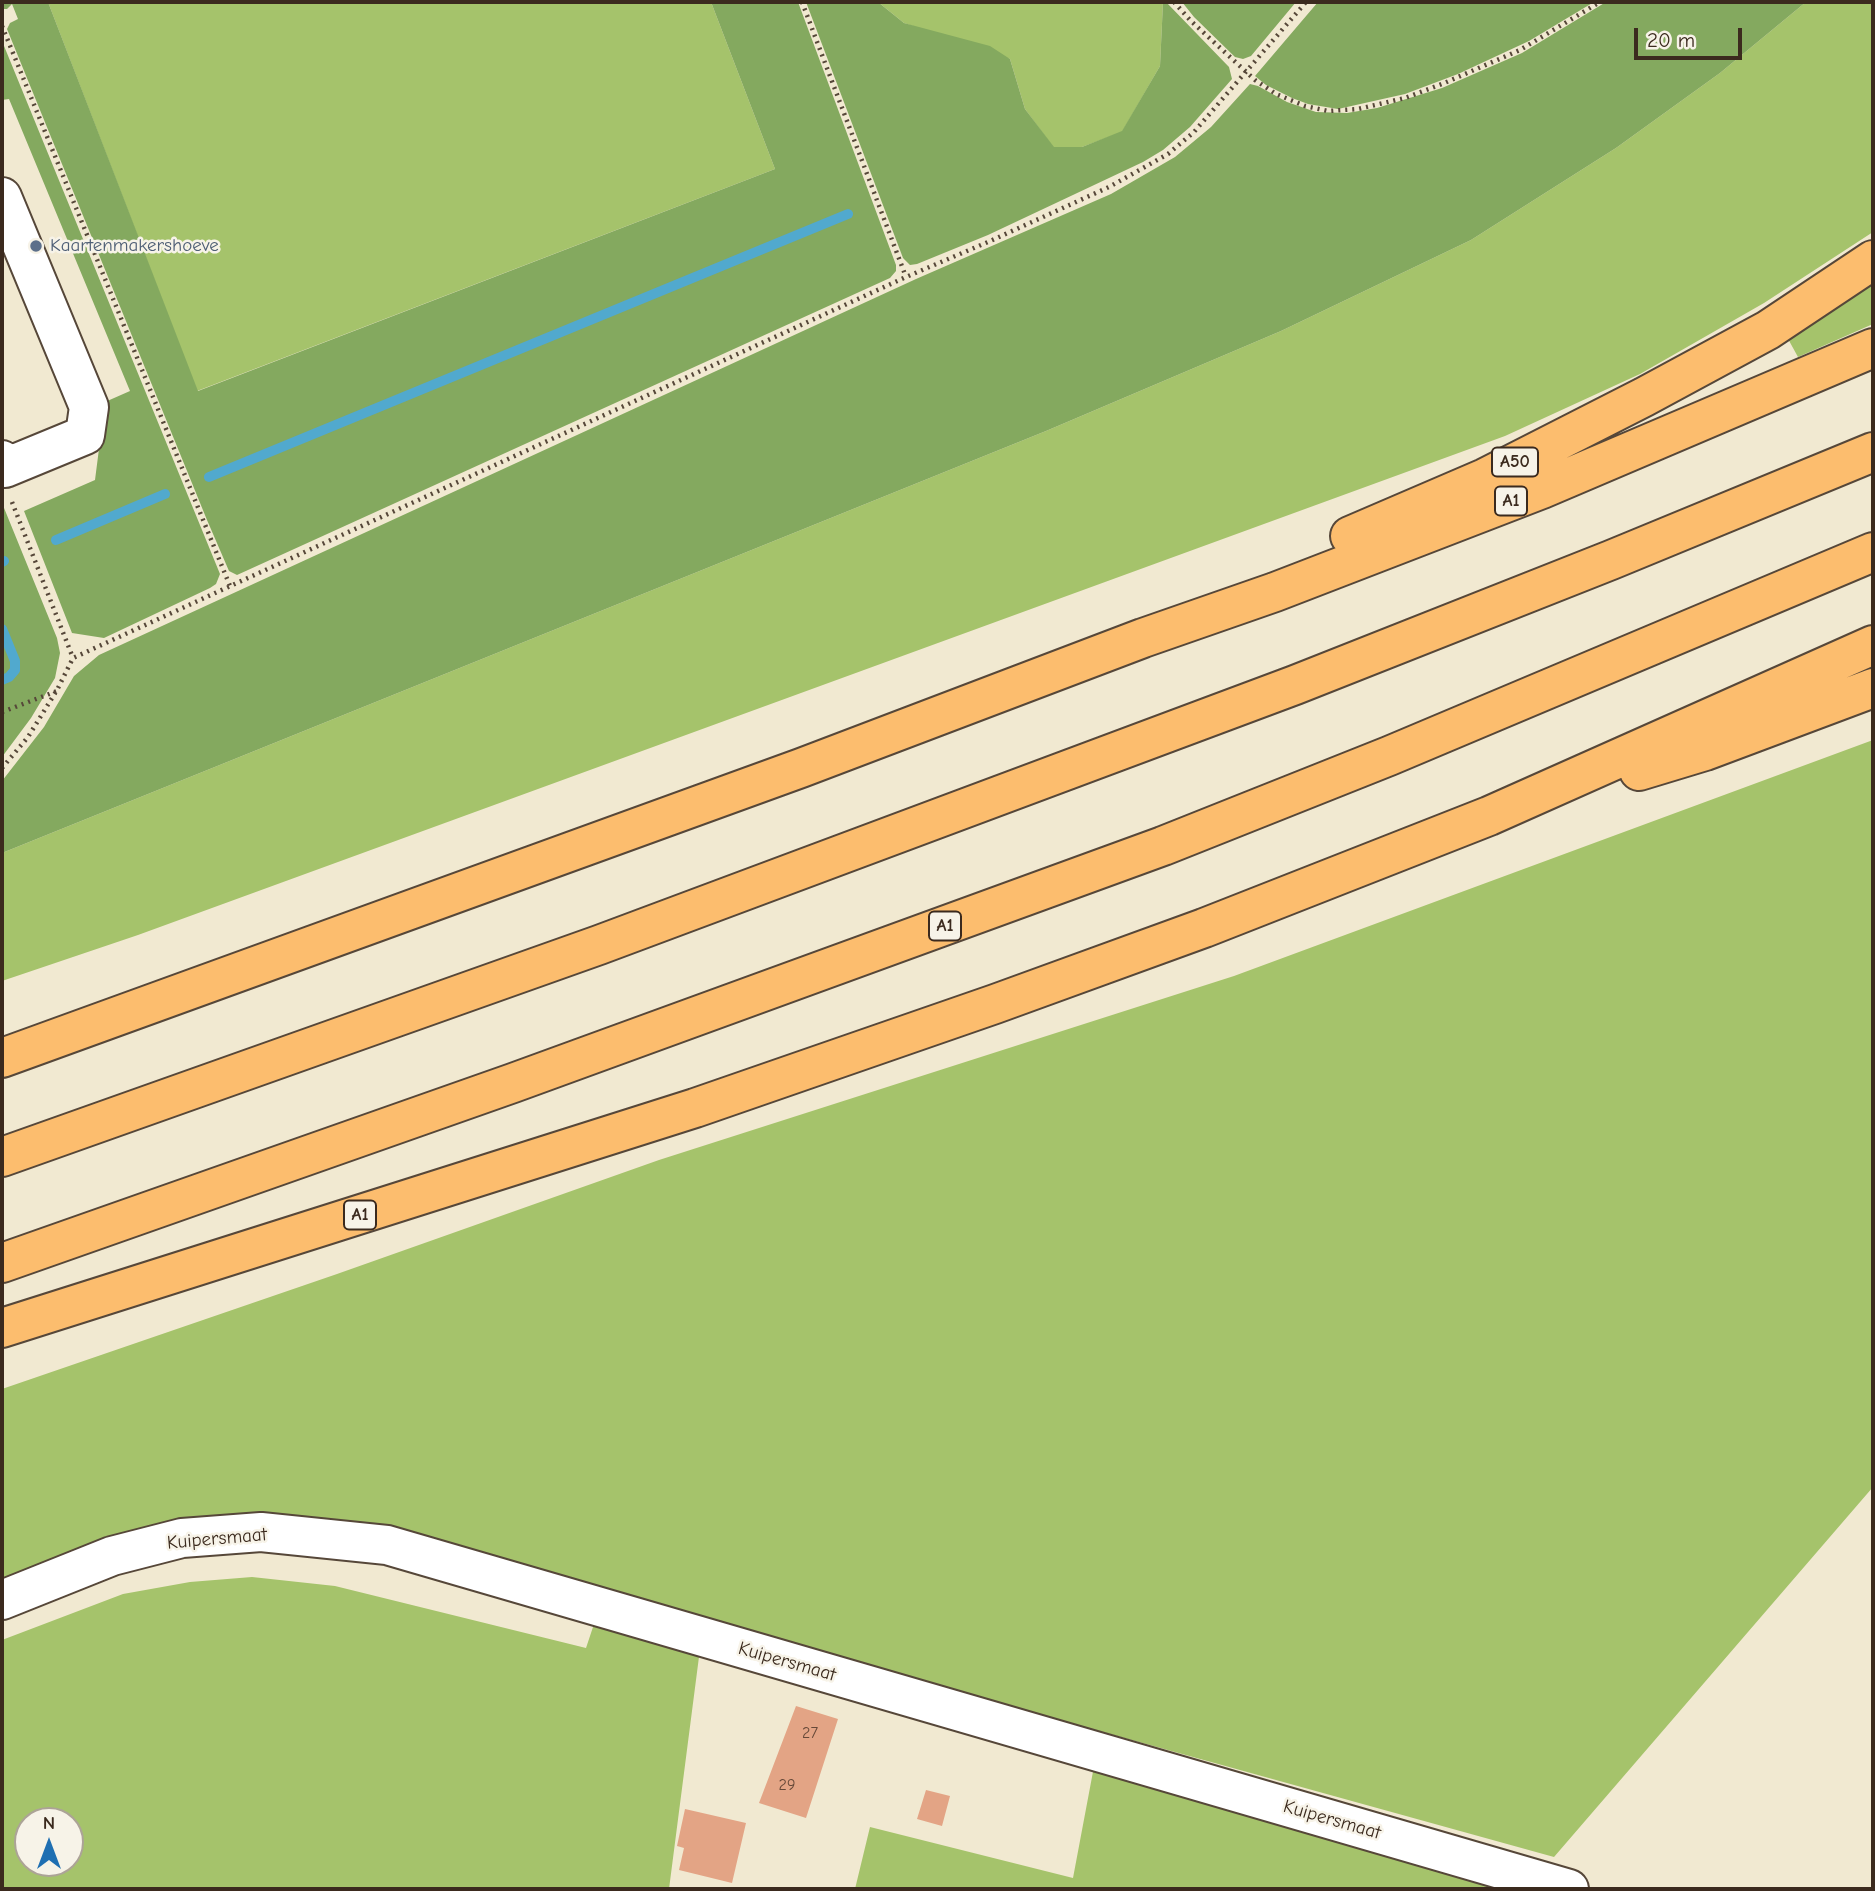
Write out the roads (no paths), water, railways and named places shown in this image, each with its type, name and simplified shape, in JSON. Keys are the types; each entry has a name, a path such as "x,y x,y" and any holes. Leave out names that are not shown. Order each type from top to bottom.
{"highway":[{"name":"A50","path":"1143,638 1312,553 1485,478 1644,397 1768,330 1873,260"},
{"name":"A1","path":"2,1058 801,768 1143,638 1275,592 1542,489 1873,348"},
{"path":"2,1157 599,946 1269,694 1599,565 1873,452"},
{"name":"A1","path":"2,1263 526,1079 1163,846 1389,756 1873,552"},
{"name":"A1","path":"9,1328 695,1108 982,1009 1204,928 1489,816 1873,645"},
{"name":"A1","path":"1489,816 1705,751 1873,688"}],"street":[{"path":"2,197 89,407 85,435 4,464"},
{"name":"Kuipersmaat","path":"2,1600 112,1556 182,1538 261,1532 387,1545 1569,1889"}],"waterway":[{"path":"209,477 848,214"},
{"path":"56,540 165,494"},
{"path":"2,629 15,661 15,670 2,680"}],"place":[{"name":"Kaartenmakershoeve","path":"36,246"}]}
